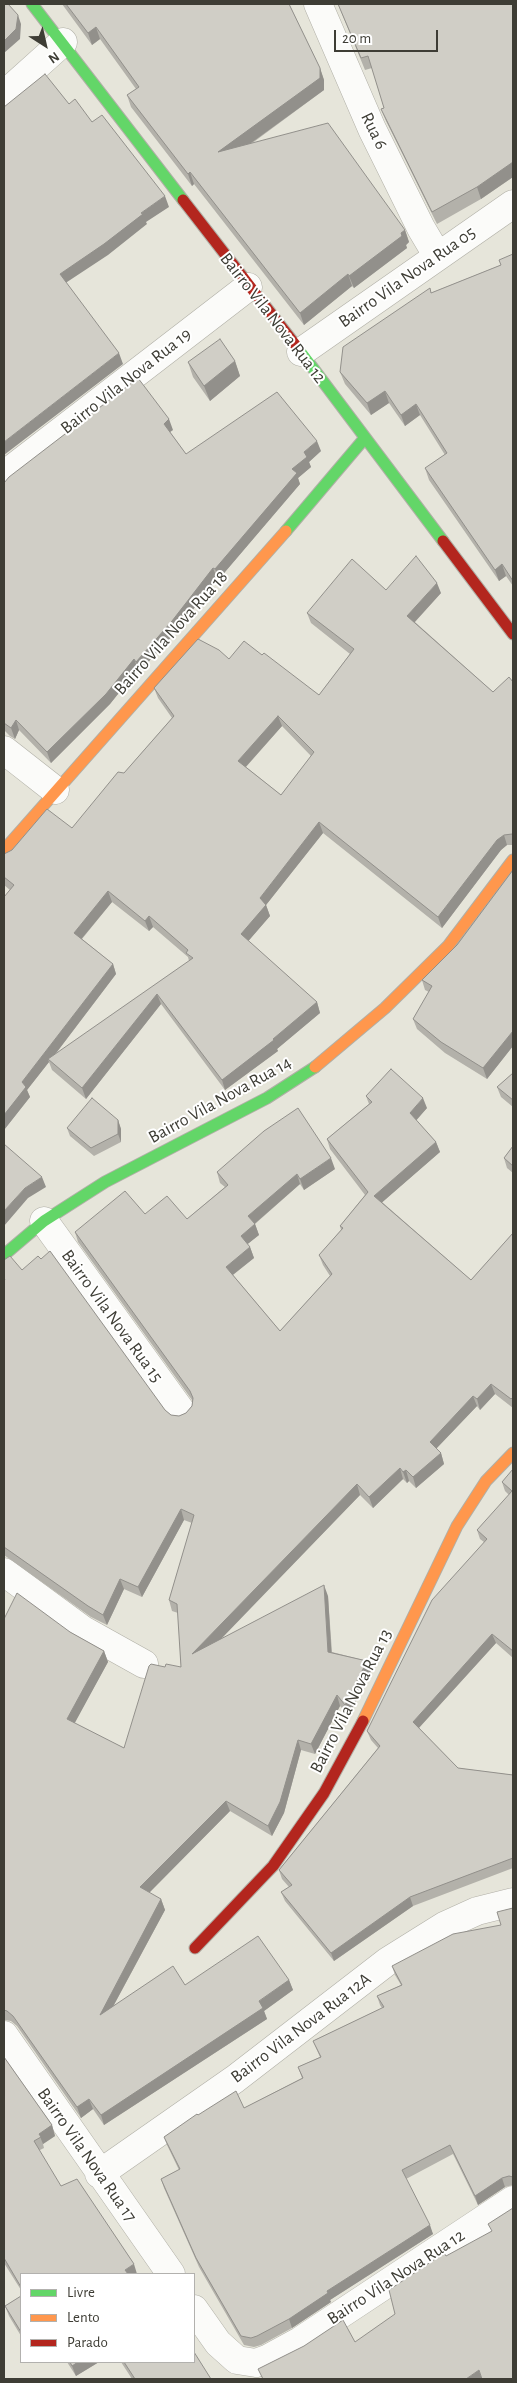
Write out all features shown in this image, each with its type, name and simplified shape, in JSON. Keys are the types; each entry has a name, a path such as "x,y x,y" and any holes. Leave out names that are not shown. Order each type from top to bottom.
{"street":[{"name":"Bairro Vila Nova Rua 12","path":"32,4 300,352 513,634"},
{"name":"Rua 6","path":"318,4 372,128 421,228 437,255"},
{"path":"4,95 63,42"},
{"name":"Bairro Vila Nova Rua 05","path":"300,352 513,204"},
{"name":"Bairro Vila Nova Rua 19","path":"4,475 248,286"},
{"name":"Bairro Vila Nova Rua 18","path":"4,850 55,790 281,537 364,439"},
{"path":"4,750 55,790"},
{"name":"Bairro Vila Nova Rua 14","path":"4,1255 44,1220 105,1182 267,1098 322,1062 384,1008 448,946 513,860"},
{"name":"Bairro Vila Nova Rua 15","path":"44,1220 181,1411"},
{"name":"Bairro Vila Nova Rua 13","path":"196,1948 273,1866 324,1793 372,1705 457,1526 486,1481 513,1453"},
{"path":"4,1572 83,1630 144,1664"},
{"name":"Bairro Vila Nova Rua 12A","path":"99,2174 235,2079 388,1961 444,1926 477,1910 513,1902"},
{"name":"Bairro Vila Nova Rua 17","path":"4,2035 99,2174 170,2273"},
{"name":"Bairro Vila Nova Rua 12","path":"195,2310 218,2343 238,2360 256,2363 279,2353 513,2200"}],"building":[{"path":"4,4 8,4 18,15 16,29 4,41"},
{"path":"66,4 289,4 320,68 320,78 218,152 328,123 405,230 401,233 402,236 349,276 348,274 300,313 127,95 139,87 96,27 88,33"},
{"path":"338,4 513,4 513,162 477,187 432,212 381,109 384,108 368,56 361,58"},
{"path":"45,74 69,104 75,99 92,122 102,115 165,196 104,244 60,274 119,353 4,442 4,107"},
{"path":"513,254 513,581 502,564 495,570 425,468 447,453 416,404 401,415 385,391 367,403 340,372 343,347 430,288 431,293 501,265 499,260"},
{"path":"220,339 235,361 204,386 188,362"},
{"path":"138,378 169,419 164,424 186,454 277,392 317,441 304,452 307,457 292,469 297,473 215,569 213,568 172,621 136,662 134,659 106,694 47,752 16,720 11,728 4,723 4,483 9,477"},
{"path":"416,556 437,583 407,616 493,692 509,677 513,682 513,835 504,835 497,840 438,917 319,822 260,898 266,905 241,934 317,1002 274,1040 222,1080 157,994 82,1088 48,1059 193,958 186,953 188,950 149,916 145,921 108,891 74,933 113,964 22,1082 26,1087 4,1115 4,897 14,885 4,877 4,854 12,850 47,809 72,828 118,772 124,773 174,716 154,688 198,639 219,650 229,659 244,641 262,655 264,653 319,695 354,649 307,613 352,559 386,590","holes":["278,716 314,752 281,795 238,761"]},
{"path":"513,870 513,1031 483,1068 441,1042 413,1019 432,986 422,980 457,945"},
{"path":"391,1069 423,1098 410,1113 436,1142 374,1196 471,1280 513,1233 513,1397 511,1399 491,1384 477,1399 473,1396 430,1442 441,1453 413,1477 406,1470 403,1472 400,1468 369,1497 357,1484 192,1654 324,1585 328,1652 367,1661 345,1705 337,1695 311,1744 298,1740 280,1802 268,1826 226,1801 140,1887 161,1899 100,2015 173,1966 185,1985 258,1936 289,1980 259,2001 263,2008 101,2115 89,2099 77,2107 13,2016 4,2010 4,1619 17,1593 70,1632 104,1651 67,1719 124,1748 149,1666 151,1664 165,1667 166,1664 181,1667 177,1604 169,1600 194,1515 181,1509 138,1587 120,1579 103,1615 4,1547 4,1260 10,1256 22,1270 38,1256 41,1259 50,1251 165,1410 171,1415 179,1416 186,1413 192,1406 193,1398 190,1391 75,1232 125,1191 145,1214 167,1196 187,1219 228,1185 217,1172 264,1131 298,1108 331,1158 300,1179 297,1174 248,1216 255,1224 241,1236 250,1247 226,1267 280,1331 332,1274 319,1255 343,1228 340,1226 368,1192 327,1139 372,1102 366,1096"},
{"path":"513,1073 513,1100 497,1087"},
{"path":"92,1098 118,1120 118,1134 91,1148 67,1128"},
{"path":"4,1144 42,1177 25,1188 4,1211"},
{"path":"513,1146 513,1166 504,1158"},
{"path":"513,1469 513,1651 492,1634 413,1722 458,1768 513,1775 513,1858 410,1897 331,1953 281,1892 292,1885 279,1870 380,1746 367,1731 432,1600 487,1539 477,1530 512,1491 502,1482"},
{"path":"513,1908 513,2177 502,2178 475,2196 450,2145 402,2170 430,2225 327,2291 328,2293 289,2319 257,2336 251,2338 241,2336 196,2258 161,2179 180,2169 164,2137 197,2114 236,2091 244,2108 303,2078 298,2067 321,2057 313,2041 384,2007 377,1996 402,1985 392,1966 453,1934 501,1925 497,1912"},
{"path":"4,2057 52,2125 39,2134 41,2137 34,2141 61,2186 77,2179 134,2264 125,2270 127,2273 20,2273 20,2285 4,2258"},
{"path":"513,2208 513,2379 482,2379 479,2370 466,2379 263,2379 258,2369 304,2346 343,2320 355,2342 395,2314 389,2290 444,2253 446,2256 492,2231 488,2224"},
{"path":"20,2297 20,2330 5,2306"},
{"path":"195,2354 211,2379 135,2379 125,2363 195,2363"}],"traffic: fast":[{"path":"32,4 183,200"},
{"path":"297,347 443,541"},
{"path":"286,531 364,439"},
{"path":"4,1255 44,1221 105,1182 267,1098 315,1067"}],"traffic: slow":[{"path":"4,850 286,531"},
{"path":"315,1067 385,1008 448,946 513,860"},
{"path":"363,1721 457,1526 486,1481 513,1453"}],"traffic: jam":[{"path":"183,200 297,347"},
{"path":"443,541 513,634"},
{"path":"195,1948 273,1866 324,1793 363,1721"}]}
